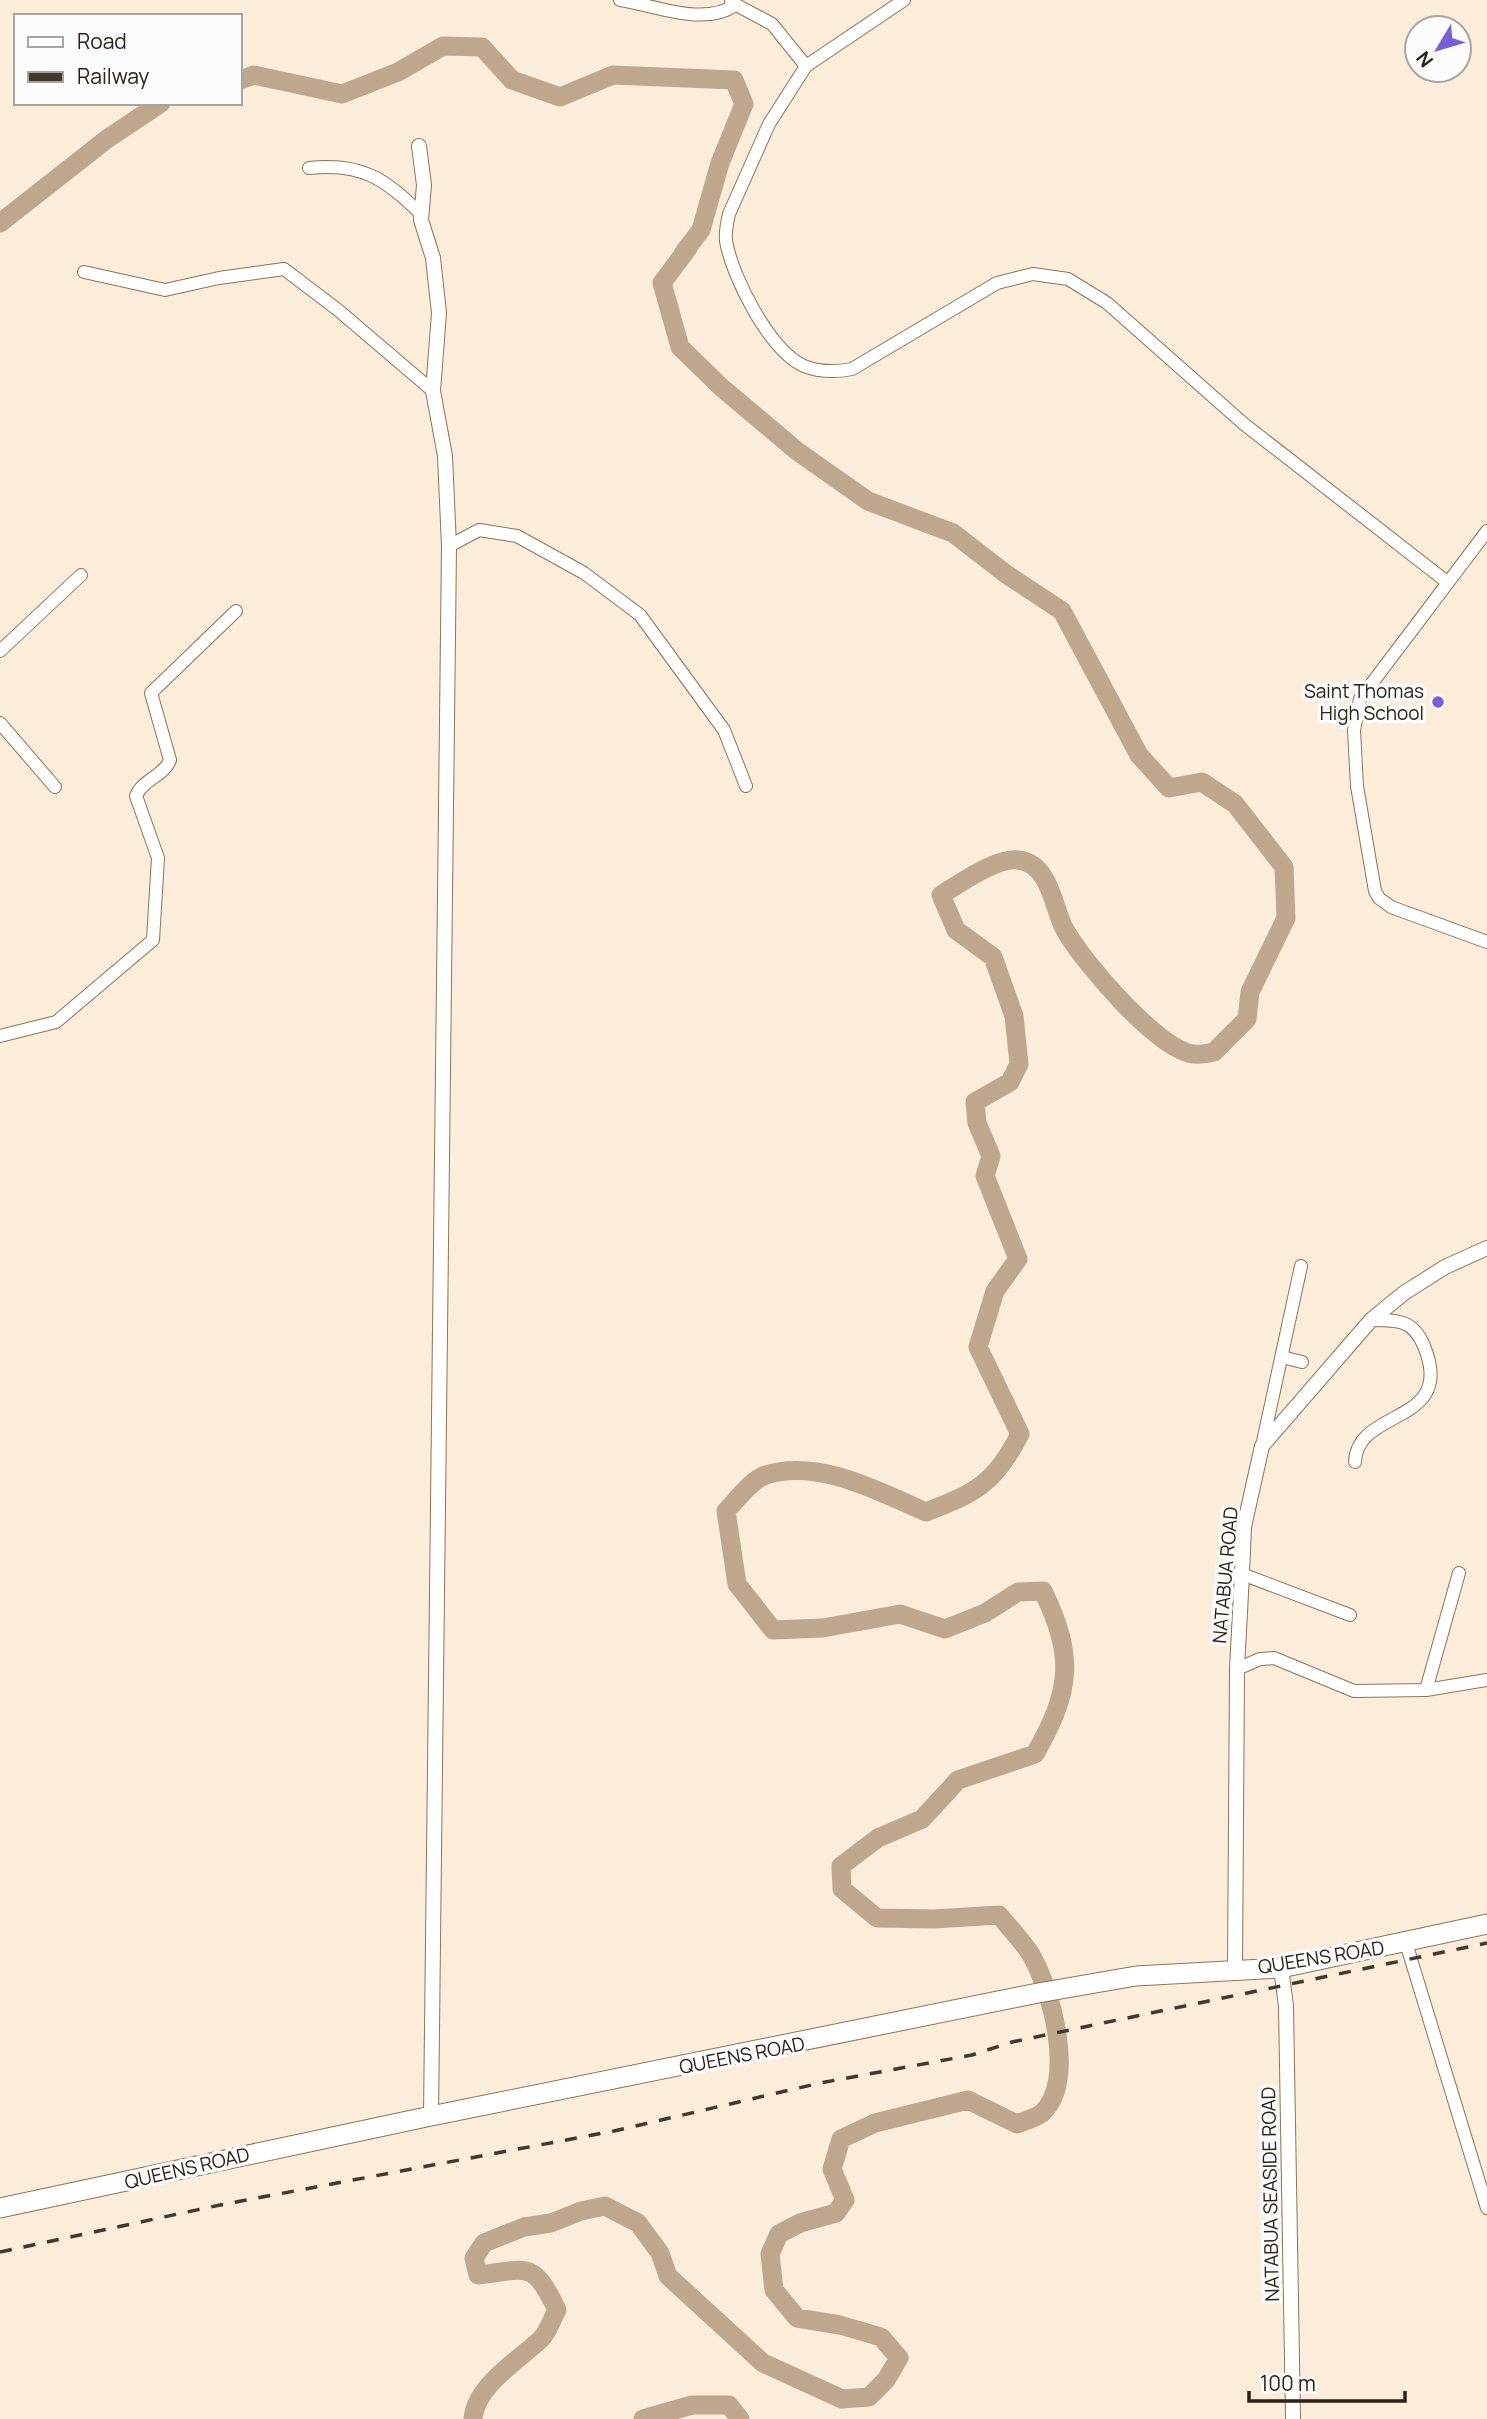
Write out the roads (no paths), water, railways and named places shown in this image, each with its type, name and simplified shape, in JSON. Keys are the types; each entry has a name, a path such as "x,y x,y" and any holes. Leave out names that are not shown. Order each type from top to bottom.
{"highway":[{"name":"QUEENS ROAD","path":"0,2208 431,2116 1038,1993 1136,1976 1282,1968 1487,1924"}],"street":[{"path":"620,0 656,8 714,14 731,3 772,24 806,66"},
{"path":"904,0 806,66 769,124 726,228 728,248 749,300 779,348 791,358 816,369 852,369 997,283 1026,275 1048,274 1068,279 1107,303 1244,424 1447,582"},
{"path":"419,146 424,185 424,236 433,258 439,313 433,391 444,456 449,546 431,2116"},
{"path":"309,168 334,165 361,170 390,187 422,215"},
{"path":"84,272 165,290 219,278 284,269 338,310 433,391"},
{"path":"449,546 479,530 517,536 584,573 640,615 724,730 746,786"},
{"path":"1487,531 1360,699 1354,730 1357,786 1379,898 1391,907 1487,942"},
{"path":"0,651 81,575"},
{"path":"0,1036 56,1022 153,940 158,858 136,796 144,784 164,769 170,760 151,693 236,611"},
{"path":"0,723 55,787"},
{"name":"NATABUA ROAD","path":"1235,1970 1237,1669 1244,1527 1262,1446 1371,1320 1404,1293 1444,1267 1487,1248"},
{"path":"1262,1446 1301,1266"},
{"path":"1355,1462 1363,1441 1393,1417 1419,1404 1429,1389 1430,1370 1424,1347 1412,1326 1400,1320 1371,1320"},
{"path":"1282,1357 1302,1362"},
{"path":"1426,1689 1460,1573"},
{"path":"1242,1574 1350,1615"},
{"path":"1237,1669 1260,1659 1274,1658 1354,1691 1426,1689 1487,1680"},
{"path":"1406,1942 1487,2208"},
{"name":"NATABUA SEASIDE ROAD","path":"1282,1968 1286,2006 1293,2419"}],"waterway":[{"path":"242,79 254,75 342,94 398,72 443,46 482,47 512,80 560,97 613,75 734,80 744,104 720,163 701,230 684,252"},
{"path":"0,223 107,139 158,105"},
{"path":"473,2419 482,2395 500,2374 541,2339 557,2310 535,2275 519,2270 478,2275 474,2258 484,2243 524,2227 551,2223 581,2211 605,2206 638,2223 660,2253 668,2276 763,2363 842,2399 869,2397 886,2380 899,2358 881,2337 840,2325 797,2318 774,2290 770,2254 779,2234 800,2223 836,2213 845,2200 832,2169 841,2139 875,2123 968,2100 1017,2124 1042,2113 1052,2098 1058,2079 1059,2058 1057,2034 1046,1988 1030,1953 999,1915 934,1919 877,1918 842,1889 841,1866 878,1838 922,1819 958,1780 1035,1754 1056,1711 1064,1674 1060,1635 1043,1591 1018,1592 985,1613 945,1629 900,1614 823,1628 773,1630 737,1584 726,1511 761,1477 786,1471 806,1471 827,1474 869,1487 926,1512 958,1499 982,1484 1002,1464 1020,1434 978,1347 995,1291 1018,1259 985,1176 991,1156 977,1123 975,1102 1010,1082 1019,1064 1014,1016 993,957 956,930 941,895 978,872 1000,863 1009,860 1029,863 1044,877 1064,928 1103,981 1160,1037 1195,1054 1214,1052 1247,1019 1250,992 1286,918 1284,867 1235,804 1202,782 1169,788 1139,755 1062,611 1006,574 953,533 868,501 797,451 721,387 680,347 662,283 688,248"},
{"path":"643,2419 692,2405 729,2405 740,2419"}],"railway":[{"path":"0,2252 220,2205 614,2131 820,2083 972,2055 1012,2042 1487,1943"}],"place":[{"name":"Saint Thomas High School","path":"1438,702"}]}
